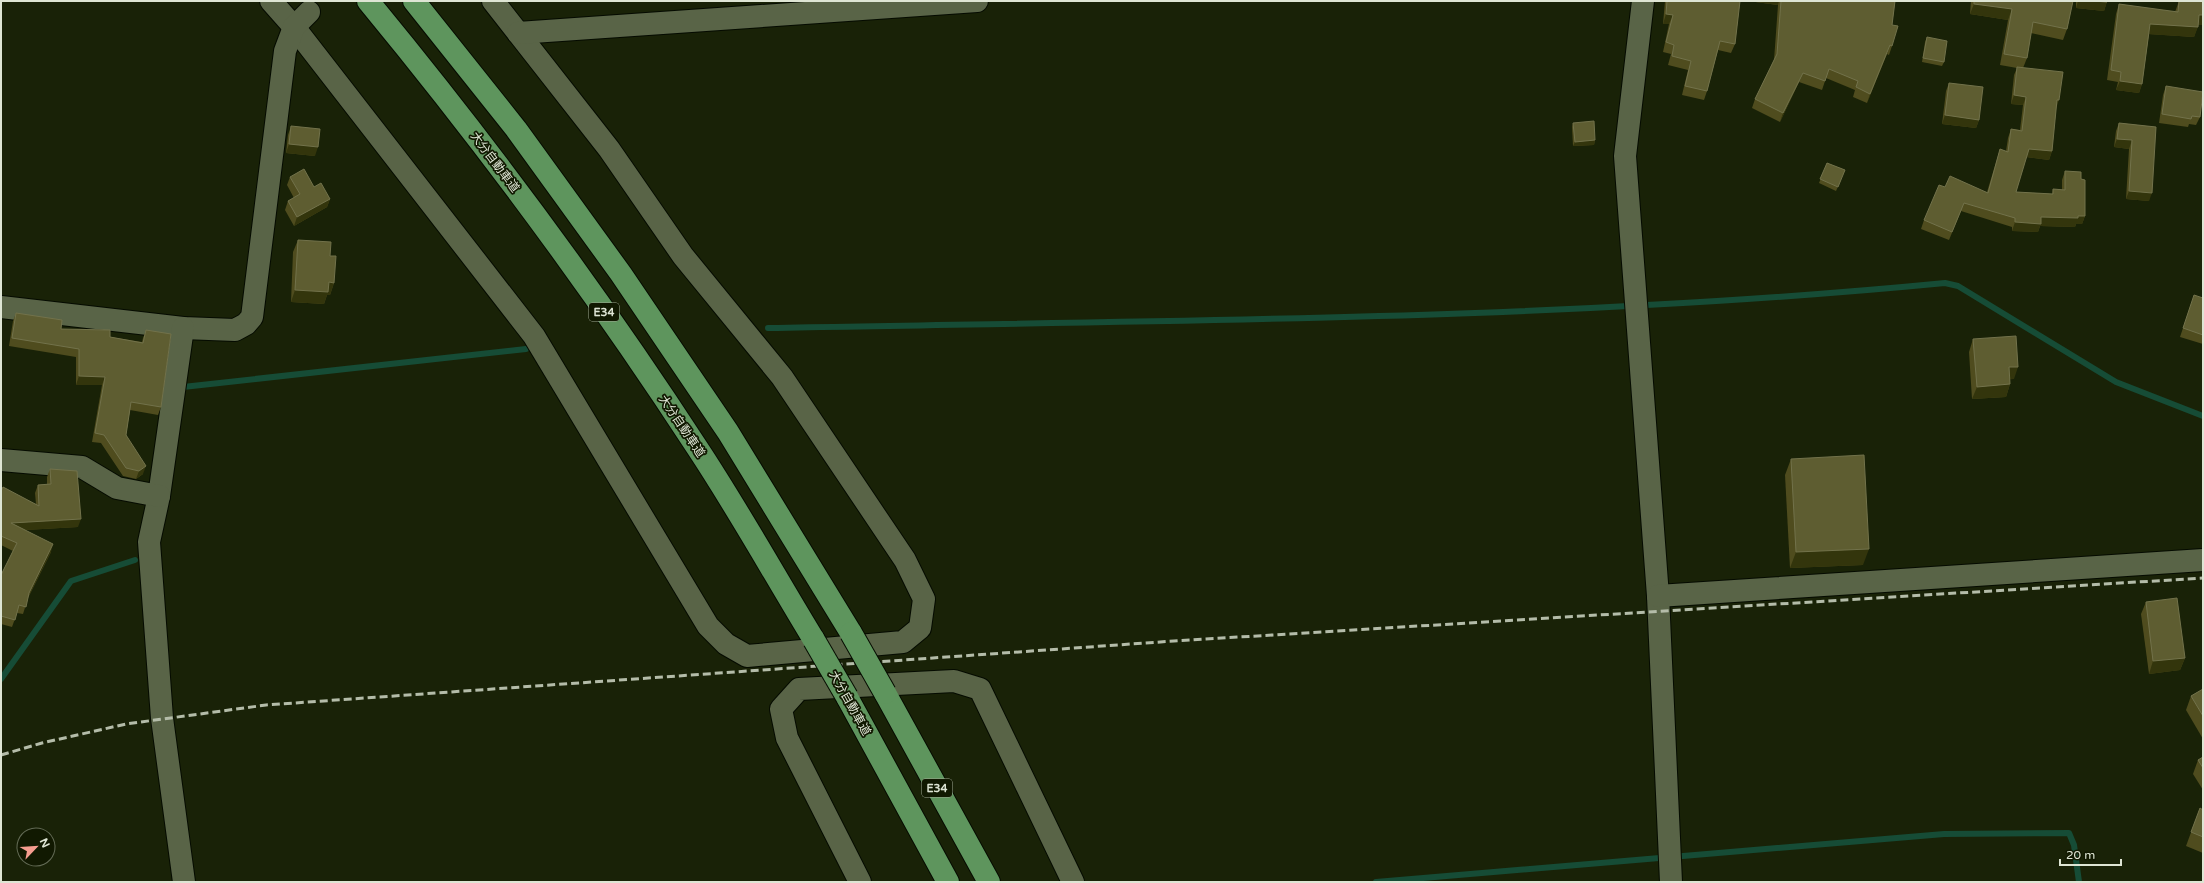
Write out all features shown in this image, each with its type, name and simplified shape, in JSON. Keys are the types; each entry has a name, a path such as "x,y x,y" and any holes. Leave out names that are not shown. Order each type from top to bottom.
{"highway":[{"name":"大分自動車道","path":"368,1 486,149 601,307 699,449 847,697 948,882"},
{"name":"E34","path":"414,1 516,130 626,281 728,432 851,633 989,882"}],"street":[{"path":"271,1 294,27 534,336 708,626 726,644 747,656 903,642 920,628 924,599 905,560 782,377 683,256 609,149 493,1"},
{"path":"518,33 891,5 977,1"},
{"path":"1643,1 1625,156 1658,596 1671,882"},
{"path":"1,307 183,328 235,330 246,324 252,317 285,52 294,27 309,12"},
{"path":"183,328 159,496 149,542 162,718 184,882"},
{"path":"1,460 82,467 117,488 159,496"},
{"path":"1658,596 2203,560"},
{"path":"860,882 787,738 781,710 798,690 954,681 980,689 1073,882"}],"building":[{"path":"1667,1 1740,1 1735,44 1720,41 1707,91 1685,86 1691,61 1672,56 1674,45 1666,42 1673,15 1666,14"},
{"path":"1781,1 1895,1 1892,25 1898,26 1892,46 1890,45 1870,94 1856,87 1858,81 1829,69 1825,81 1803,73 1783,113 1755,99 1777,54"},
{"path":"1974,1 2073,1 2067,29 2033,22 2027,58 2004,54 2012,9 1974,4"},
{"path":"2179,1 2203,1 2203,15 2199,15 2198,27 2150,24 2142,84 2120,81 2121,72 2111,70 2119,4 2178,12"},
{"path":"1927,37 1947,41 1944,62 1923,58"},
{"path":"2017,67 2063,72 2059,100 2057,100 2052,151 2029,149 2016,192 2053,194 2053,189 2065,190 2065,171 2081,172 2081,179 2085,180 2085,216 2078,216 2078,218 2041,217 2041,224 2015,222 2015,218 1964,203 1952,232 1924,220 1939,185 1945,187 1950,176 1988,193 2000,149 2008,152 2011,129 2022,131 2026,97 2014,95"},
{"path":"1949,83 1983,87 1979,120 1945,115"},
{"path":"2166,86 2203,92 2200,117 2192,116 2191,119 2162,114"},
{"path":"1594,121 1595,140 1575,142 1573,123"},
{"path":"2119,123 2156,127 2152,193 2129,191 2132,140 2117,139"},
{"path":"291,126 320,129 318,147 289,144"},
{"path":"1827,163 1845,170 1838,187 1820,179"},
{"path":"304,169 314,187 321,183 330,199 297,217 288,201 300,194 290,177"},
{"path":"298,240 331,242 330,256 336,256 334,283 329,282 328,292 295,290"},
{"path":"2194,295 2203,298 2203,335 2183,328"},
{"path":"16,313 62,320 61,329 110,330 110,337 143,343 146,330 171,334 161,407 131,402 126,435 146,466 139,471 126,468 104,435 95,433 105,377 79,376 79,349 12,338"},
{"path":"2016,336 2018,367 2009,367 2010,384 1977,387 1973,339"},
{"path":"1864,455 1869,549 1796,552 1791,459"},
{"path":"50,469 77,471 81,519 11,523 53,544 29,593 26,607 19,605 15,620 1,616 1,575 17,543 1,536 1,491 3,487 39,506 38,485 51,484"},
{"path":"2177,598 2185,658 2153,661 2146,602"},
{"path":"2203,689 2203,716 2191,696"},
{"path":"2203,757 2203,768 2198,760"},
{"path":"2200,808 2203,810 2203,837 2191,832"}],"waterway":[{"path":"768,328 1357,317 1504,312 1798,296 1945,283 1958,286 2116,382 2203,416"},
{"path":"182,393 183,387 526,349"},
{"path":"1,679 71,581 135,560"},
{"path":"1376,882 1944,834 2069,833 2074,845 2079,882"}],"railway":[{"path":"1,755 42,743 126,724 266,705 1174,641 2203,578"}]}
